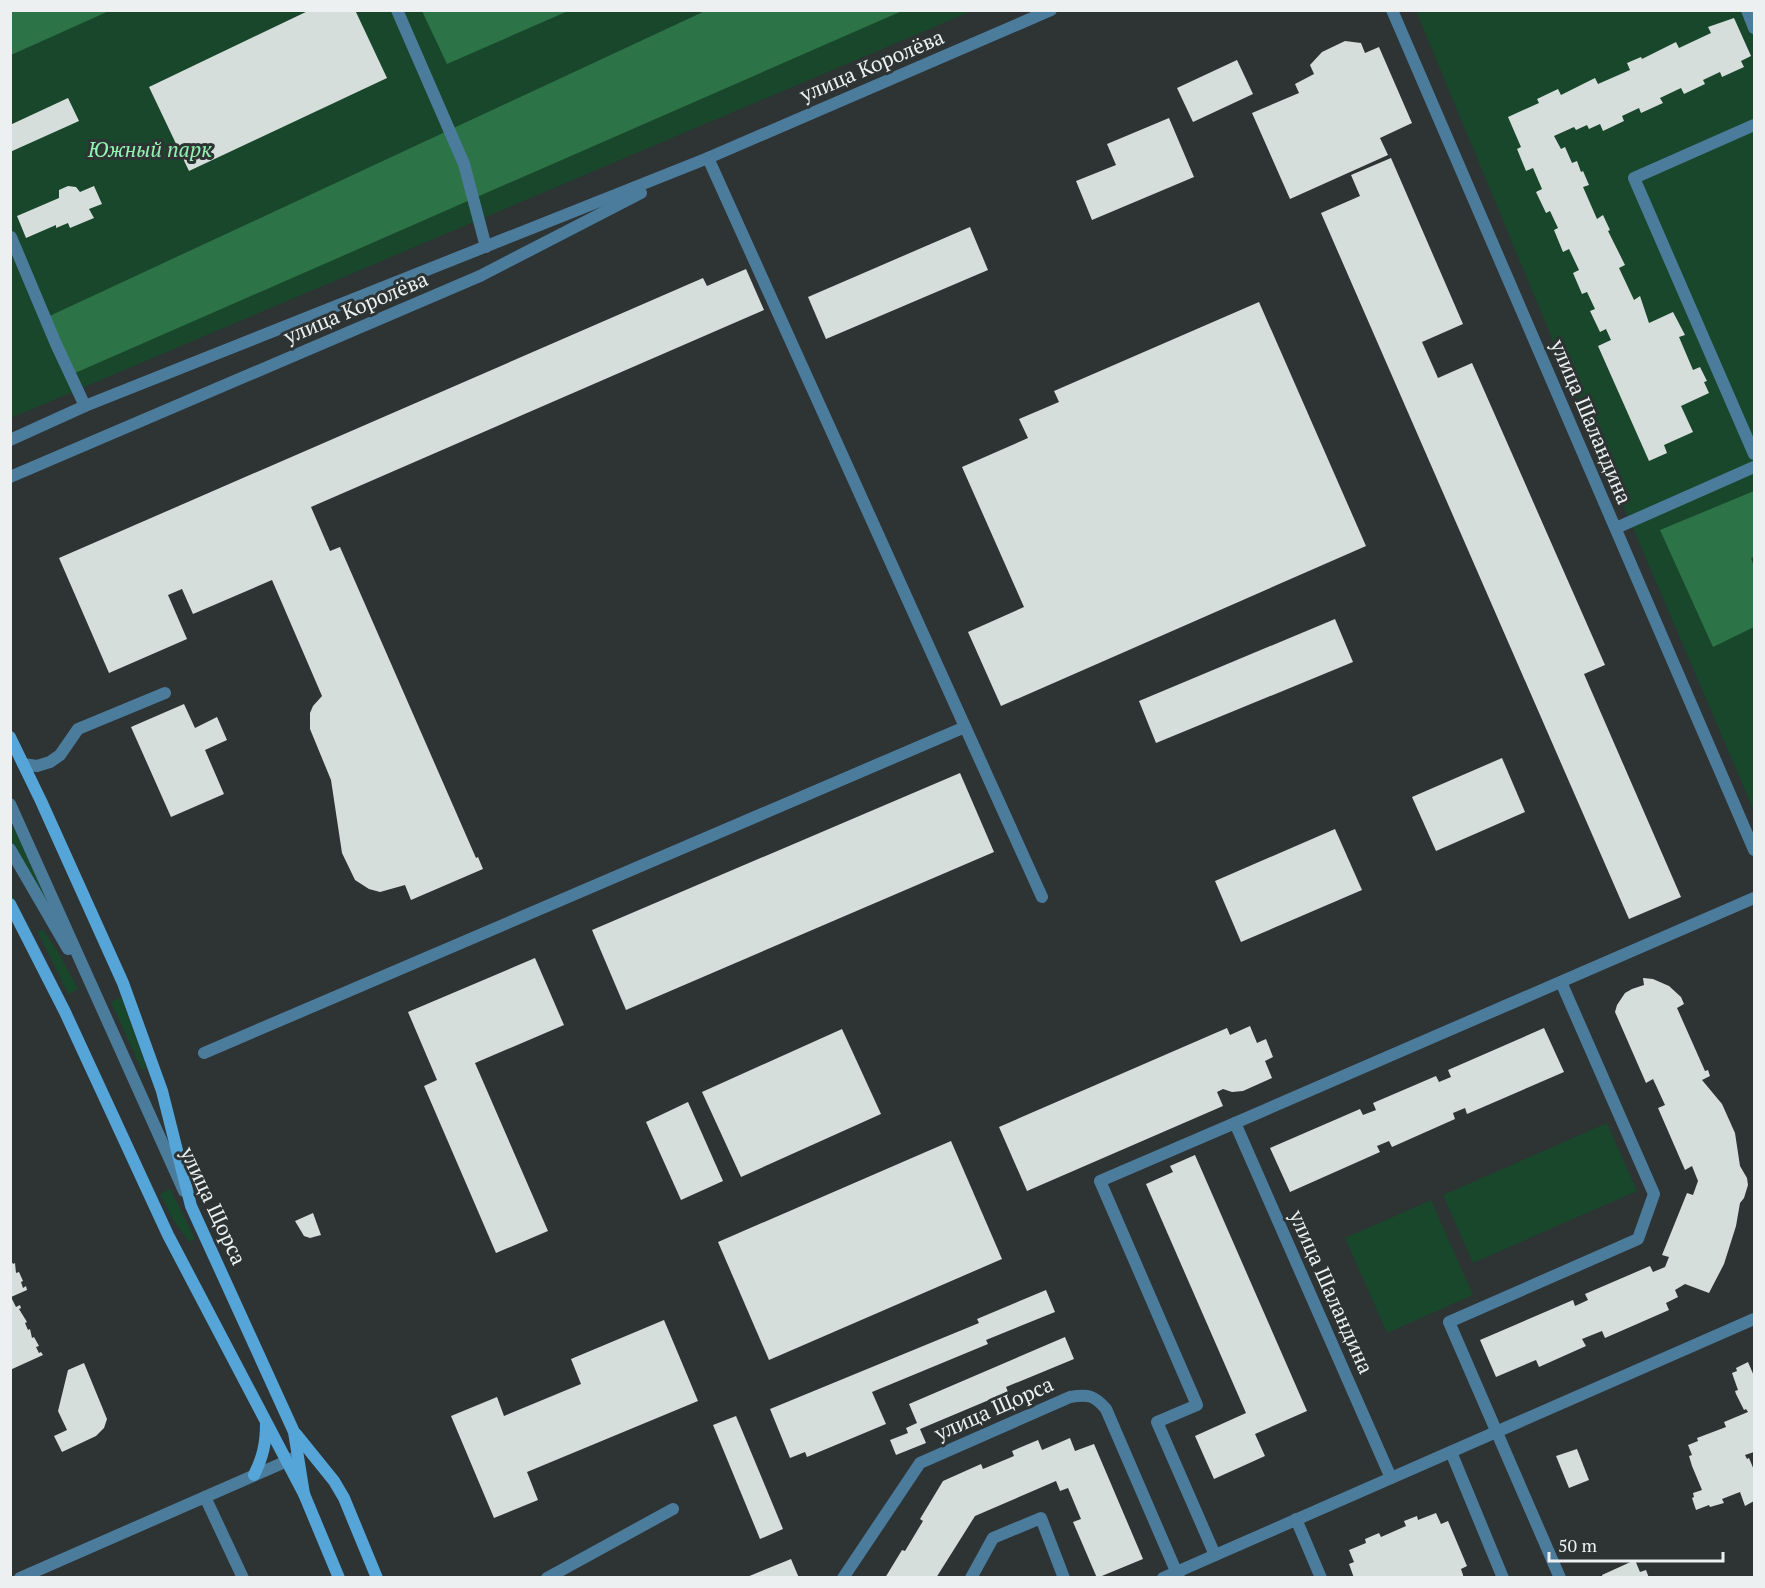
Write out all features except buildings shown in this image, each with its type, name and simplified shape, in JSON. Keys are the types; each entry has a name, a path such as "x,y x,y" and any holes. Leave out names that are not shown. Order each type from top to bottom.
{"main road":[{"path":"10,736 125,990 162,1091 191,1206"},
{"name":"улица Щорса","path":"10,904 65,1012 168,1235 266,1422 279,1444 334,1481 344,1498 377,1578"},
{"name":"улица Щорса","path":"191,1206 294,1432 304,1494 339,1578"},
{"path":"254,1475 266,1443 266,1422"}],"street":[{"path":"398,10 464,164 486,247"},
{"name":"улица Королёва","path":"10,440 85,406 316,312 708,158 1050,10"},
{"name":"улица Шаландина","path":"1392,10 1755,850"},
{"path":"1747,10 1755,28"},
{"path":"1755,125 1634,178 1755,454"},
{"path":"708,158 1042,897"},
{"name":"улица Королёва","path":"10,477 480,276 708,158"},
{"path":"11,237 85,406"},
{"path":"1616,528 1755,467"},
{"path":"23,764 37,766 50,762 60,755 78,729 165,693"},
{"path":"204,1053 965,727"},
{"name":"улица Щорса","path":"10,804 191,1206"},
{"name":"улица Щорса","path":"10,849 96,996"},
{"path":"1215,1555 1157,1422 1197,1405 1100,1181 1755,898"},
{"path":"1560,1578 1449,1322 1638,1239 1654,1194 1561,982"},
{"name":"улица Шаландина","path":"1235,1123 1391,1478"},
{"path":"1163,1578 1177,1575 1215,1555 1755,1319"},
{"name":"улица Щорса","path":"843,1578 921,1462 1070,1397 1085,1394 1097,1399 1106,1409 1177,1575"},
{"path":"1450,1452 1503,1578"},
{"path":"20,1578 298,1456"},
{"path":"205,1497 243,1578"},
{"path":"547,1578 673,1509"},
{"path":"971,1578 993,1538 1041,1518 1064,1578"},
{"path":"1296,1520 1321,1578"}],"green space":[{"path":"11,10 109,10 109,11 11,55"},
{"name":"Южный парк","path":"11,11 972,11 11,418"},
{"path":"422,11 568,11 447,64"},
{"path":"705,11 902,11 66,377 41,320"},
{"path":"1416,11 1754,11 1754,811 1558,353"},
{"path":"1754,491 1754,557 1751,558 1754,567 1754,627 1713,647 1660,530"},
{"path":"10,822 55,912 52,916 11,844"},
{"path":"43,930 78,989 68,994 38,932"},
{"path":"121,997 147,1069 142,1070 111,1002"},
{"path":"1607,1123 1637,1191 1473,1263 1443,1195"},
{"path":"170,1189 195,1239 190,1242 175,1223 160,1194"},
{"path":"1431,1200 1473,1295 1387,1333 1345,1238"}]}
